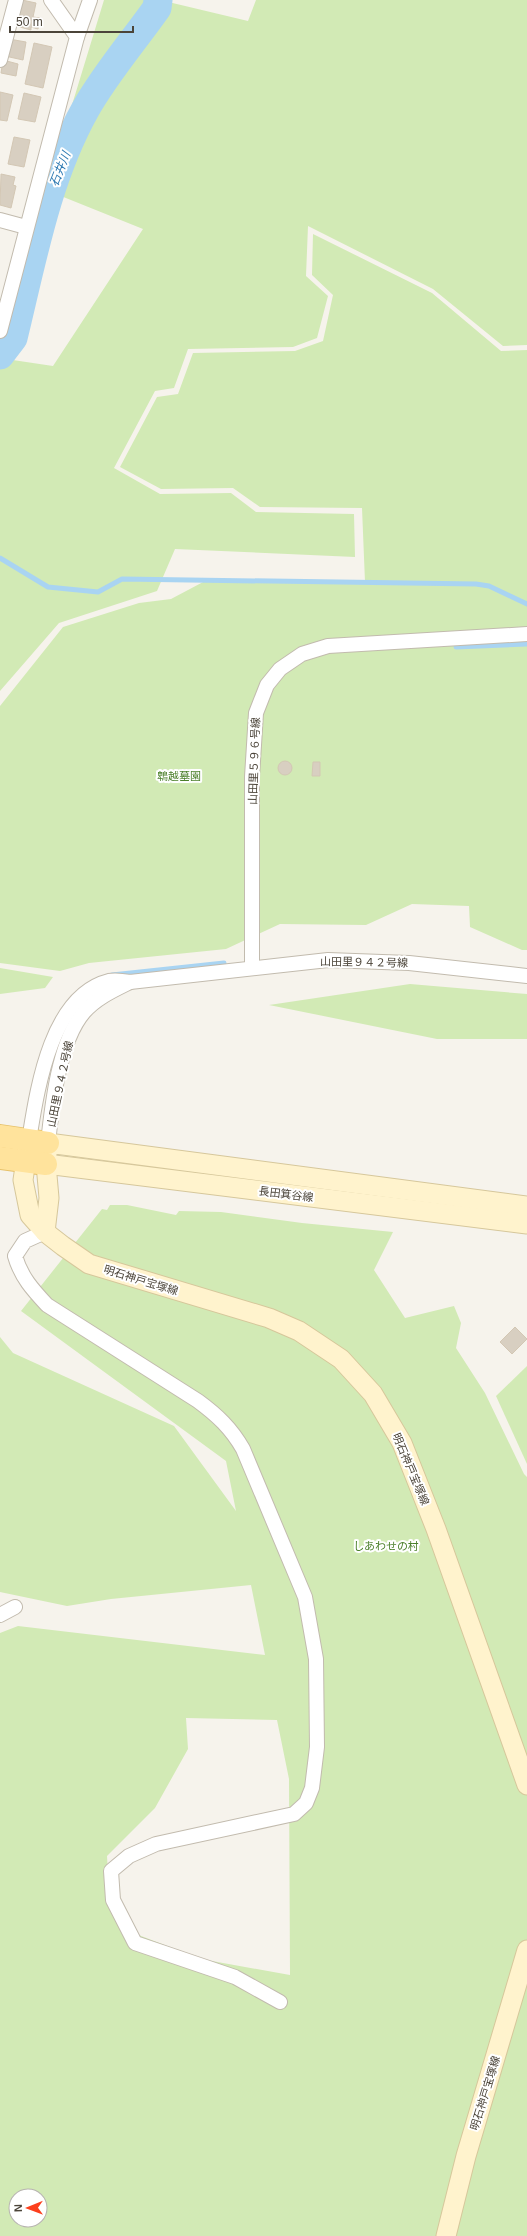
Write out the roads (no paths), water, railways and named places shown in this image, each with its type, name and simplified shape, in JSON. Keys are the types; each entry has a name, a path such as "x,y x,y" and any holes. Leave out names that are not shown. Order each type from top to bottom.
{"main road":[{"path":"0,1136 37,1152"},
{"path":"0,1158 37,1152"}],"street":[{"path":"0,60 16,0"},
{"path":"52,0 77,37"},
{"path":"0,331 26,226 77,37 90,0"},
{"path":"0,220 26,226"},
{"name":"山田里５９６号線","path":"252,968 252,777 256,713 267,685 280,669 302,654 328,646 527,634"},
{"name":"山田里９４２号線","path":"37,1152 41,1077 51,1041 65,1016 79,999 94,987 110,981 130,982 335,960 409,962 527,976"},
{"name":"長田箕谷線","path":"37,1152 527,1206"},
{"name":"長田箕谷線","path":"37,1152 527,1224"},
{"name":"明石神戸宝塚線","path":"37,1152 24,1192 30,1215 44,1232 89,1264 270,1318 299,1331 342,1359 373,1394 402,1443 436,1529 527,1785"},
{"path":"44,1232 25,1241 15,1256 19,1270 29,1285 47,1305 198,1401 216,1414 234,1432 243,1449 305,1597 316,1659 317,1747 312,1788 306,1803 294,1814 156,1844 129,1856 111,1871 113,1900 135,1943 236,1976 280,2002"},
{"path":"0,1615 15,1607"},
{"name":"明石神戸宝塚線","path":"446,2236 466,2156 527,1950"}],"waterway":[{"name":"石井川","path":"0,355 13,338 34,250 50,193 71,137 101,84 157,8 158,0"},
{"path":"0,558 48,587 98,592 122,579 476,584 489,586 527,604"},
{"path":"456,647 527,644"},
{"path":"112,975 224,963"}],"park label":[{"name":"鵯越墓園","path":"179,776"},
{"name":"しあわせの村","path":"386,1546"}]}
